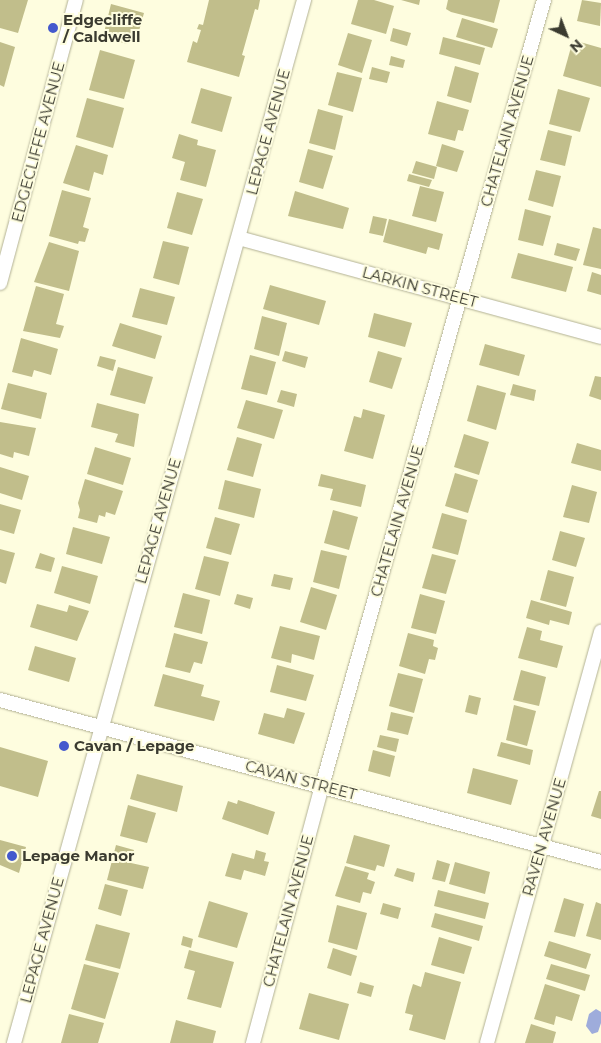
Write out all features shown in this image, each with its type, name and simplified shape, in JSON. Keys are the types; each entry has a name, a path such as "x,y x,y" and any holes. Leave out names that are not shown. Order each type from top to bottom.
{"street":[{"name":"EDGECLIFFE AVENUE","path":"0,283 76,0"},
{"name":"LEPAGE AVENUE","path":"14,1043 304,0"},
{"name":"CHATELAIN AVENUE","path":"253,1043 322,786 544,0"},
{"name":"LARKIN STREET","path":"239,238 601,337"},
{"name":"RAVEN AVENUE","path":"486,1043 601,631"},
{"name":"CAVAN STREET","path":"0,700 601,862"}],"water":[{"path":"596,1009 601,1012 601,1023 598,1032 592,1034 586,1026 589,1014"}],"building":[{"path":"0,0 28,0 18,33 0,28"},
{"path":"209,0 260,0 258,10 255,9 242,55 245,56 239,77 187,62 193,41 197,43 201,30 197,29 199,24 203,25"},
{"path":"358,0 374,0 394,6 386,34 351,24"},
{"path":"401,0 420,0 419,5"},
{"path":"448,0 500,0 494,23 451,12 446,9"},
{"path":"582,0 601,3 600,26 577,21"},
{"path":"111,4 144,13 137,38 129,36 127,44 103,37"},
{"path":"462,18 498,29 492,48 456,37"},
{"path":"393,28 411,33 407,46 390,41"},
{"path":"348,33 372,40 362,73 338,65"},
{"path":"443,37 485,48 480,65 439,54"},
{"path":"573,40 601,48 601,87 563,76"},
{"path":"0,42 15,47 4,87 0,85"},
{"path":"100,50 135,60 124,99 89,90"},
{"path":"391,56 405,60 403,68 389,65"},
{"path":"455,66 479,73 471,103 447,96"},
{"path":"372,67 390,72 387,83 369,79"},
{"path":"337,72 362,78 353,112 328,105"},
{"path":"201,88 232,97 222,132 191,123"},
{"path":"558,89 590,98 580,132 549,124"},
{"path":"87,98 124,108 113,148 76,137"},
{"path":"437,101 469,110 463,131 458,130 455,141 428,134"},
{"path":"318,109 343,116 335,150 309,143"},
{"path":"548,130 572,136 565,166 540,160"},
{"path":"179,134 198,140 197,145 216,150 206,187 180,180 185,162 172,158"},
{"path":"442,144 464,151 457,172 436,166"},
{"path":"76,145 108,155 103,175 94,172 89,191 63,183"},
{"path":"308,149 333,156 323,189 299,182"},
{"path":"416,161 437,167 434,179 412,173"},
{"path":"536,170 561,176 553,207 528,200"},
{"path":"409,174 432,180 429,187 407,181"},
{"path":"420,186 444,192 436,222 412,216"},
{"path":"62,190 91,198 83,227 89,229 85,242 79,241 78,244 49,236"},
{"path":"295,191 349,208 343,229 288,216"},
{"path":"177,192 203,199 192,235 167,228"},
{"path":"525,209 551,216 543,246 518,240"},
{"path":"373,216 387,219 383,236 369,233"},
{"path":"389,219 443,234 439,250 428,247 426,254 383,242"},
{"path":"593,227 601,229 601,269 583,265"},
{"path":"163,241 189,247 179,285 153,278"},
{"path":"49,242 79,251 69,291 34,282"},
{"path":"557,243 580,249 576,261 554,255"},
{"path":"518,253 573,267 566,292 511,278"},
{"path":"592,272 601,275 601,295 587,291"},
{"path":"270,285 326,301 319,325 263,309"},
{"path":"36,286 64,294 56,324 64,326 60,338 23,331"},
{"path":"140,288 175,297 167,325 132,317"},
{"path":"374,313 412,323 405,347 368,337"},
{"path":"262,316 287,323 279,356 254,349"},
{"path":"120,323 162,336 155,359 112,346"},
{"path":"21,338 58,349 51,375 34,370 32,377 12,372"},
{"path":"485,344 525,355 519,376 479,365"},
{"path":"285,351 308,357 305,368 282,361"},
{"path":"378,351 402,358 392,389 369,382"},
{"path":"250,355 276,362 267,395 241,389"},
{"path":"100,356 116,360 113,371 97,366"},
{"path":"118,367 153,377 145,404 110,395"},
{"path":"595,376 601,377 601,400 589,396"},
{"path":"8,383 47,393 41,419 1,409"},
{"path":"513,384 536,390 534,401 510,395"},
{"path":"477,385 506,393 496,430 467,421"},
{"path":"281,390 297,394 294,407 277,402"},
{"path":"246,400 283,410 274,439 237,428"},
{"path":"97,403 139,414 134,447 115,442 118,434 91,427"},
{"path":"363,409 385,415 373,459 344,451 354,416 361,418"},
{"path":"0,422 36,428 29,456 14,452 13,458 0,454"},
{"path":"464,434 489,442 479,475 454,467"},
{"path":"237,437 262,444 253,477 227,470"},
{"path":"577,443 601,450 601,471 571,463"},
{"path":"95,447 131,458 123,485 87,474"},
{"path":"0,467 29,476 22,500 0,493"},
{"path":"455,473 478,480 468,513 445,506"},
{"path":"321,474 366,485 361,507 330,500 333,489 318,486"},
{"path":"85,479 123,491 115,515 106,512 105,517 99,515 97,523 78,518 80,510 78,503"},
{"path":"225,480 261,489 254,518 218,509"},
{"path":"572,485 597,492 589,523 563,517"},
{"path":"0,504 21,510 14,534 0,530"},
{"path":"333,510 358,517 349,550 324,543"},
{"path":"442,513 467,520 458,555 432,548"},
{"path":"215,517 240,524 231,555 206,548"},
{"path":"73,527 110,537 102,564 66,554"},
{"path":"560,531 585,538 576,567 552,560"},
{"path":"0,549 15,553 6,584 0,582"},
{"path":"321,550 347,556 339,589 313,582"},
{"path":"40,553 55,558 51,572 35,568"},
{"path":"432,554 456,560 446,594 422,588"},
{"path":"204,556 229,562 220,596 195,589"},
{"path":"62,566 98,576 90,604 54,593"},
{"path":"548,570 574,577 566,607 540,600"},
{"path":"274,574 293,578 290,590 271,586"},
{"path":"311,587 337,595 326,630 300,622"},
{"path":"183,593 210,600 202,634 174,627"},
{"path":"237,594 253,598 250,609 234,604"},
{"path":"420,594 445,601 436,634 411,628"},
{"path":"531,600 572,612 569,625 550,620 549,625 526,618"},
{"path":"37,604 67,612 69,605 89,611 77,641 30,627"},
{"path":"280,626 320,636 314,660 292,654 291,663 271,658"},
{"path":"527,627 542,631 540,640 563,646 557,668 518,658"},
{"path":"174,633 208,642 202,664 194,662 190,673 165,667"},
{"path":"408,633 434,640 433,646 438,648 435,660 429,659 425,674 399,666"},
{"path":"35,646 76,658 69,682 28,670"},
{"path":"277,665 314,675 306,701 270,692"},
{"path":"521,670 546,677 539,706 513,700"},
{"path":"398,673 423,679 414,713 389,706"},
{"path":"163,674 204,685 201,696 220,701 214,721 154,706"},
{"path":"469,695 481,698 477,715 465,712"},
{"path":"514,705 536,711 527,746 506,740"},
{"path":"287,708 305,713 294,744 258,734 264,713 284,718"},
{"path":"391,712 413,717 408,735 387,730"},
{"path":"380,735 399,739 396,752 377,747"},
{"path":"501,742 533,750 530,765 497,756"},
{"path":"0,747 48,761 38,797 0,786"},
{"path":"373,750 395,756 390,777 368,771"},
{"path":"473,768 518,780 511,805 467,793"},
{"path":"137,774 183,786 177,812 130,799"},
{"path":"599,791 601,791 601,819 591,816"},
{"path":"238,800 275,812 268,835 222,819 228,801 237,804"},
{"path":"128,805 156,813 147,843 120,836"},
{"path":"354,835 390,845 384,867 377,865 375,871 346,863"},
{"name":"Lepage Manor","path":"0,840 26,847 19,873 0,865"},
{"path":"116,845 134,850 131,863 149,867 143,889 107,880"},
{"path":"256,850 266,853 264,861 269,862 265,876 244,870 241,880 225,876 232,853 254,859"},
{"path":"437,860 450,864 445,882 432,879"},
{"path":"455,862 490,872 485,894 449,884"},
{"path":"345,866 369,873 367,879 375,882 371,894 363,892 360,903 335,896"},
{"path":"397,868 415,873 413,882 394,876"},
{"path":"105,884 128,890 121,916 98,909"},
{"path":"438,890 489,903 485,919 434,906"},
{"path":"564,898 584,904 575,937 554,932"},
{"path":"209,901 248,913 237,948 198,937"},
{"path":"596,902 601,904 601,940 586,936"},
{"path":"383,903 401,908 398,919 380,914"},
{"path":"337,905 367,913 357,950 328,942"},
{"path":"435,913 483,926 479,941 431,927"},
{"path":"96,924 130,933 120,969 85,960"},
{"path":"183,936 193,939 191,948 181,945"},
{"path":"439,937 472,947 464,974 431,965"},
{"path":"549,941 591,954 586,969 544,956"},
{"path":"333,948 357,956 351,976 327,968"},
{"path":"189,950 234,962 221,1008 187,999 195,971 184,968"},
{"path":"84,964 119,973 105,1019 71,1009"},
{"path":"551,964 590,975 585,991 546,979"},
{"path":"425,972 461,982 445,1040 409,1030 413,1015 405,1013 409,997 413,984 421,987"},
{"path":"360,982 374,986 371,997 357,993"},
{"path":"545,984 580,995 572,1021 556,1016 554,1025 534,1019"},
{"path":"309,993 349,1004 339,1040 299,1029"},
{"path":"69,1014 104,1023 98,1043 61,1043"},
{"path":"176,1020 216,1031 213,1043 170,1043"},
{"path":"531,1024 556,1032 553,1043 525,1043"}],"place":[{"name":"Edgecliffe / Caldwell","path":"53,28"},
{"name":"Cavan / Lepage","path":"64,746"},
{"name":"Lepage Manor","path":"12,856"}]}
